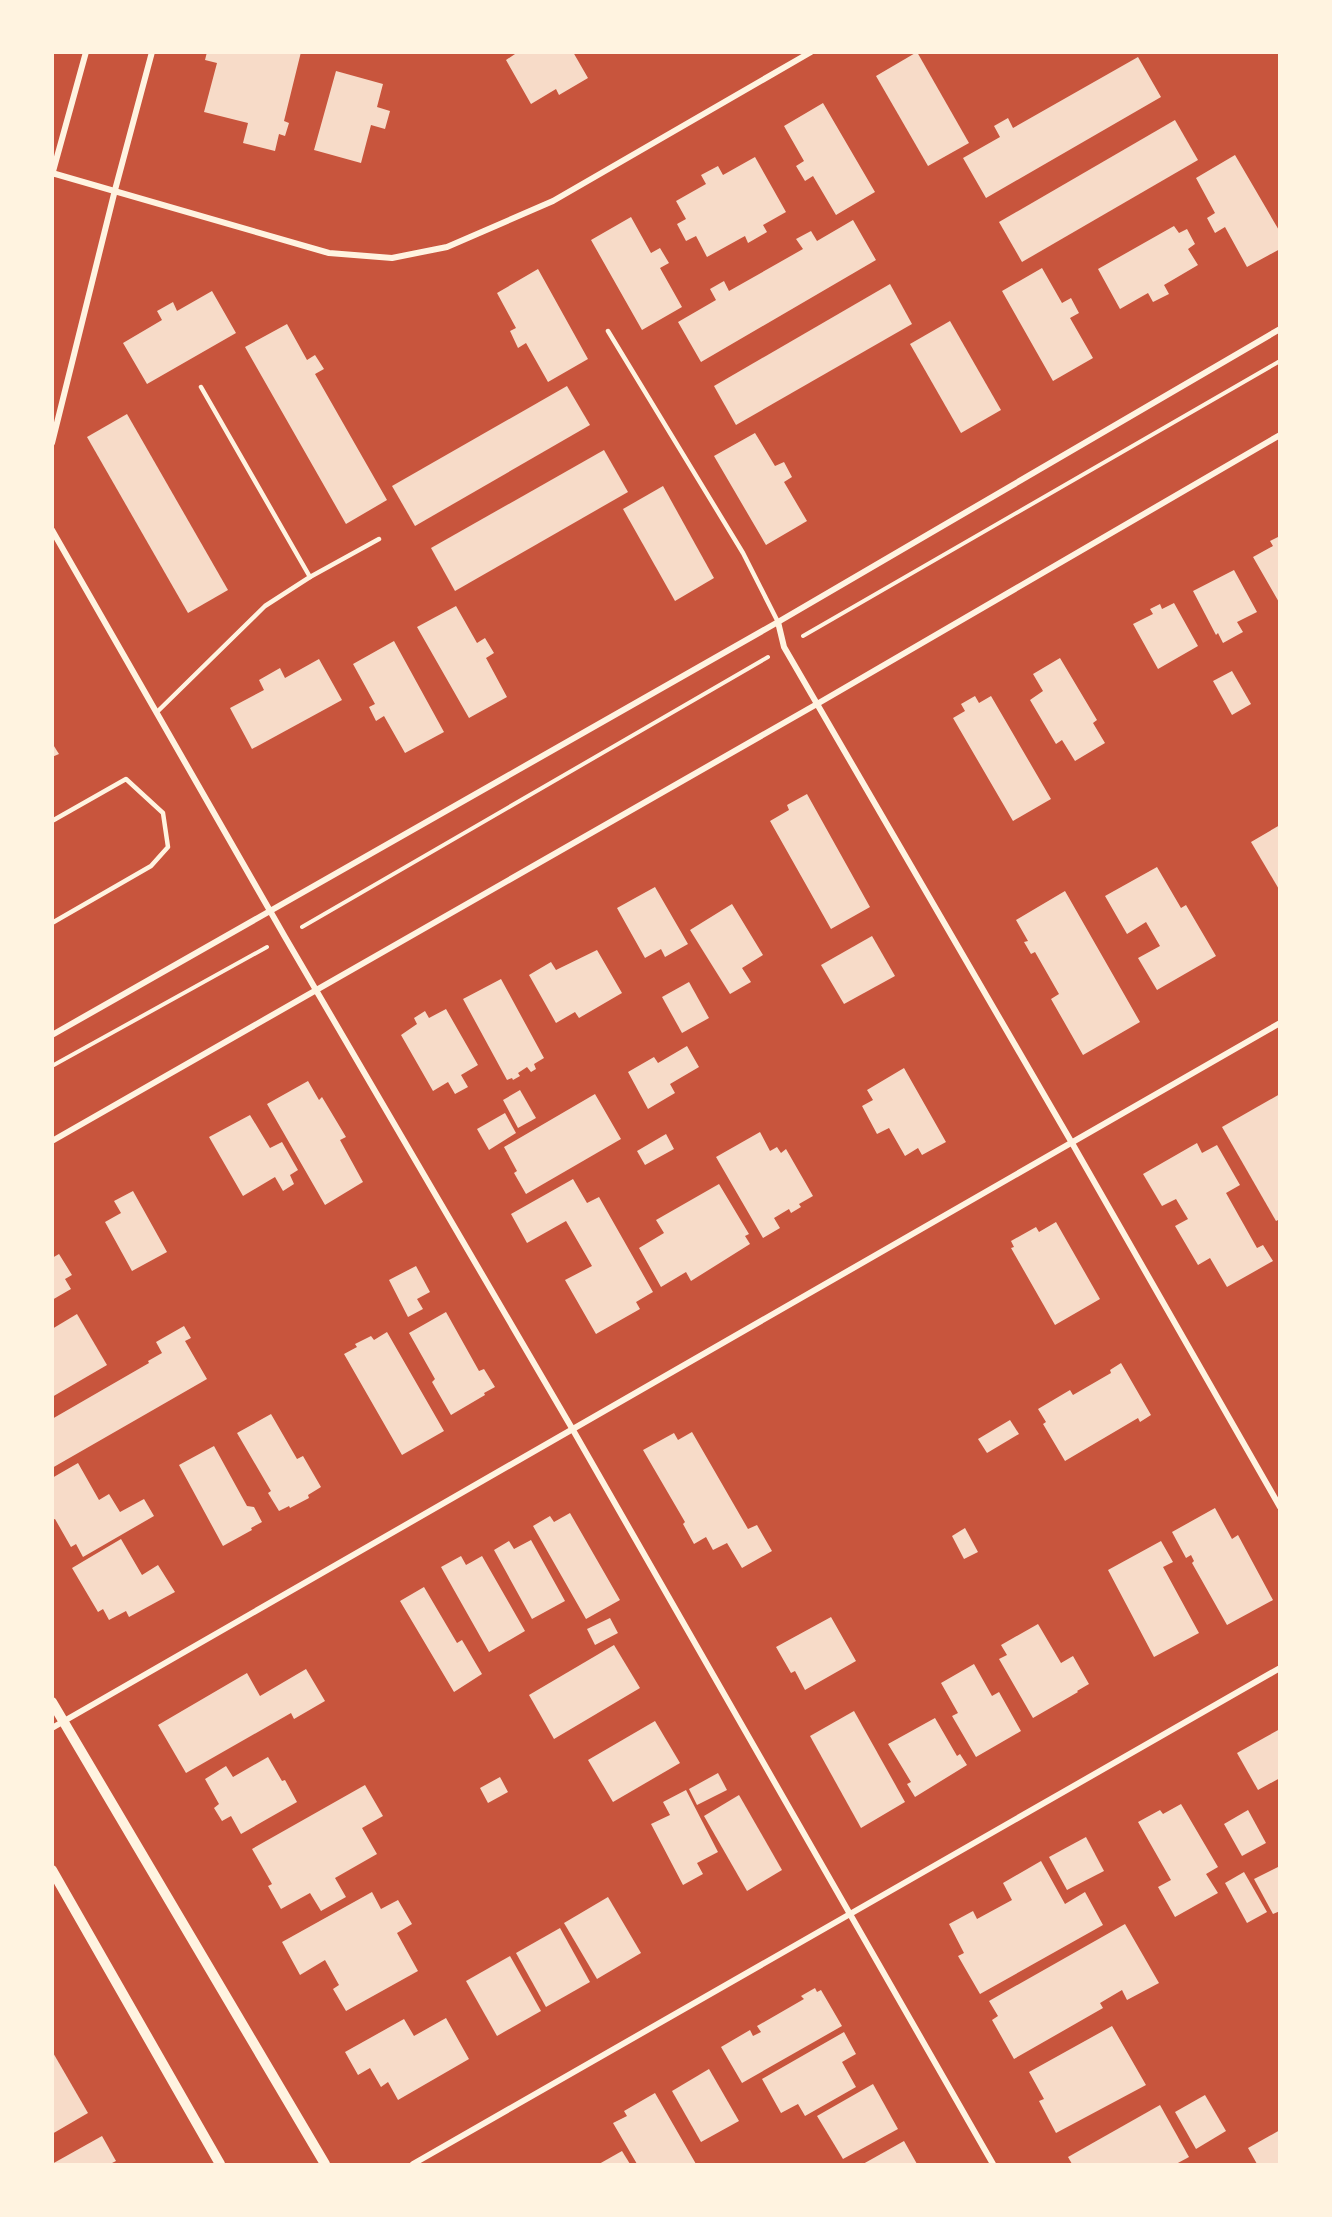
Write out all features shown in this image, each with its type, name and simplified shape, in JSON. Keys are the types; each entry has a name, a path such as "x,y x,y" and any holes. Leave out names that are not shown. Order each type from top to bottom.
{"street":[{"path":"86,52 53,174 115,190 329,254 392,258 447,247 553,201 810,52"},
{"path":"52,443 152,52"},
{"path":"52,1035 778,622 1280,329"},
{"path":"52,1141 817,704 1280,435"},
{"path":"52,531 285,937 573,1430 993,2164"},
{"path":"778,622 784,647 1072,1143 1280,1508"},
{"path":"52,1728 1280,1023"},
{"path":"413,2164 1280,1668"},
{"path":"52,1702 325,2164"},
{"path":"52,1870 220,2164"}],"lane":[{"path":"608,331 743,552 778,622"},
{"path":"201,387 310,577"},
{"path":"157,712 265,606 310,577 379,539"},
{"path":"52,821 126,779 163,813 168,847 151,866 52,923"}],"path":[{"path":"52,1066 285,937 1280,361"}],"building":[{"path":"207,52 301,52 284,121 289,123 285,136 279,134 275,151 243,143 248,123 204,112 217,63 205,60"},
{"path":"518,52 573,52 588,78 559,95 556,89 531,104 506,60"},
{"path":"917,52 969,143 928,166 876,76"},
{"path":"1138,57 1161,97 986,198 963,158 1000,137 994,126 1008,118 1013,128"},
{"path":"336,71 383,84 377,107 390,111 385,129 371,125 361,163 314,150"},
{"path":"823,103 875,192 836,215 813,176 805,181 796,166 804,161 784,126"},
{"path":"1175,120 1198,160 1022,262 999,222"},
{"path":"1235,155 1280,232 1280,249 1247,267 1225,227 1215,233 1207,218 1215,213 1196,178"},
{"path":"755,157 786,212 763,225 767,232 748,243 745,236 707,257 696,236 686,241 677,224 686,219 676,201 706,184 701,175 718,166 723,175"},
{"path":"631,217 651,253 660,248 669,263 660,268 682,307 642,330 591,240"},
{"path":"853,220 876,260 701,362 678,322 716,300 710,289 724,281 729,291 803,249 796,239 811,231 817,241"},
{"path":"1174,226 1179,233 1187,229 1195,244 1188,249 1198,265 1164,285 1169,294 1153,302 1148,293 1120,309 1098,269"},
{"path":"1042,268 1062,303 1071,298 1079,313 1070,318 1093,358 1053,381 1002,291"},
{"path":"538,269 588,359 548,382 526,343 518,348 510,331 516,328 497,293"},
{"path":"890,284 912,324 736,425 714,386"},
{"path":"212,291 236,333 147,384 123,343 162,320 157,311 173,302 177,311"},
{"path":"950,321 1001,410 961,433 910,344"},
{"path":"287,324 307,360 315,355 324,369 315,374 387,500 346,524 245,347"},
{"path":"567,386 590,425 415,526 392,486"},
{"path":"127,414 228,590 188,613 87,437"},
{"path":"755,433 775,466 784,462 792,477 784,482 807,521 766,545 714,456"},
{"path":"604,450 628,492 455,591 431,548"},
{"path":"663,486 714,578 675,601 623,509"},
{"path":"1278,537 1280,540 1280,604 1253,557 1273,546 1270,541"},
{"path":"1234,570 1257,612 1237,622 1243,632 1223,643 1218,633 1216,635 1193,591"},
{"path":"1174,603 1198,646 1158,669 1133,624 1153,614 1150,609 1160,604 1162,609"},
{"path":"456,606 477,643 485,638 494,653 486,658 507,697 469,718 417,627"},
{"path":"394,641 444,732 405,753 384,716 376,721 369,707 375,704 353,664"},
{"path":"1060,658 1097,720 1093,723 1105,743 1075,761 1062,740 1056,744 1030,700 1043,691 1033,674"},
{"path":"319,659 342,700 252,749 230,708 264,690 259,680 280,668 285,678"},
{"path":"1232,671 1251,704 1232,715 1213,681"},
{"path":"975,696 979,703 991,696 1051,799 1013,821 953,718 965,711 961,704"},
{"path":"52,743 59,754 52,757"},
{"path":"807,794 870,907 831,929 770,821 789,810 787,805"},
{"path":"1280,825 1280,891 1251,842"},
{"path":"1157,867 1181,908 1186,905 1216,956 1157,990 1138,958 1160,946 1146,922 1127,934 1105,896"},
{"path":"655,887 688,944 665,957 661,949 645,958 617,908"},
{"path":"1065,891 1140,1022 1083,1055 1051,999 1059,994 1035,952 1031,954 1024,942 1028,941 1016,920"},
{"path":"732,904 763,955 742,968 751,982 730,994 690,930"},
{"path":"872,936 895,976 844,1004 821,965"},
{"path":"597,950 622,993 579,1018 575,1012 556,1023 529,975 551,962 556,970"},
{"path":"501,979 544,1058 534,1064 536,1069 531,1072 527,1067 518,1073 520,1076 513,1080 512,1078 507,1080 463,999"},
{"path":"689,982 709,1018 682,1033 662,997"},
{"path":"446,1009 478,1065 461,1075 468,1087 455,1094 448,1082 433,1091 401,1035 417,1024 414,1018 425,1011 429,1018"},
{"path":"687,1046 699,1067 670,1084 675,1093 648,1109 628,1072 654,1057 658,1063"},
{"path":"904,1068 946,1142 922,1155 918,1148 905,1156 889,1128 877,1134 862,1106 873,1100 867,1090"},
{"path":"308,1081 319,1100 322,1097 346,1137 340,1140 363,1182 325,1205 267,1104"},
{"path":"520,1090 536,1118 518,1128 503,1100"},
{"path":"595,1094 621,1139 526,1194 514,1173 517,1171 504,1147"},
{"path":"1280,1094 1280,1219 1276,1221 1222,1127"},
{"path":"505,1113 516,1133 489,1150 477,1129"},
{"path":"250,1115 270,1148 282,1142 298,1170 290,1175 294,1184 283,1191 275,1177 243,1196 209,1137"},
{"path":"760,1132 770,1151 777,1147 781,1153 786,1149 813,1196 799,1204 801,1207 791,1213 789,1209 774,1218 780,1228 763,1238 716,1157"},
{"path":"666,1134 674,1149 645,1165 637,1151"},
{"path":"1197,1143 1202,1153 1217,1145 1240,1185 1226,1193 1257,1248 1263,1245 1273,1261 1227,1287 1210,1258 1198,1265 1175,1226 1188,1219 1176,1199 1162,1206 1143,1174"},
{"path":"573,1179 587,1203 599,1197 653,1292 636,1302 640,1309 596,1334 565,1280 592,1266 566,1221 527,1243 511,1214"},
{"path":"719,1184 749,1234 745,1236 750,1244 691,1281 686,1272 661,1287 639,1248 664,1233 656,1220"},
{"path":"133,1191 167,1252 132,1271 105,1222 121,1213 114,1201"},
{"path":"1056,1222 1100,1299 1055,1325 1011,1248 1014,1247 1011,1241 1036,1227 1039,1232"},
{"path":"59,1254 72,1275 65,1279 71,1289 52,1300 52,1258"},
{"path":"416,1266 430,1292 417,1299 423,1309 408,1317 389,1280"},
{"path":"446,1312 479,1371 484,1369 495,1387 451,1415 432,1382 435,1379 409,1333"},
{"path":"77,1314 107,1365 52,1397 52,1329"},
{"path":"184,1326 191,1338 185,1341 207,1379 52,1468 52,1419 149,1363 148,1361 162,1353 156,1342"},
{"path":"387,1332 444,1431 402,1455 344,1354 357,1347 355,1344 371,1336 374,1340"},
{"path":"1121,1363 1151,1415 1140,1422 1138,1418 1065,1461 1043,1424 1046,1422 1038,1409 1070,1390 1073,1395 1111,1373 1110,1370"},
{"path":"271,1414 297,1459 303,1456 321,1487 308,1495 309,1498 279,1511 268,1493 271,1491 237,1433"},
{"path":"1010,1420 1019,1434 987,1453 978,1439"},
{"path":"692,1432 748,1529 757,1525 772,1551 742,1568 727,1543 713,1550 706,1537 694,1544 683,1524 685,1522 643,1450 674,1433 678,1440"},
{"path":"214,1446 247,1506 254,1507 262,1522 223,1546 179,1465"},
{"path":"78,1463 99,1500 109,1494 120,1512 144,1499 154,1516 83,1557 76,1544 71,1547 55,1519 52,1520 52,1478"},
{"path":"1215,1508 1232,1539 1238,1535 1273,1600 1227,1625 1192,1563 1194,1561 1191,1555 1186,1558 1172,1532"},
{"path":"570,1513 620,1600 586,1619 533,1526 550,1516 554,1522"},
{"path":"965,1528 978,1552 964,1559 952,1536"},
{"path":"121,1539 142,1575 158,1565 175,1592 129,1617 126,1611 109,1620 103,1609 98,1612 72,1568"},
{"path":"531,1540 565,1601 532,1619 494,1550 509,1541 514,1549"},
{"path":"1161,1541 1173,1562 1163,1567 1199,1633 1154,1657 1108,1570"},
{"path":"461,1556 466,1565 482,1556 525,1631 489,1652 441,1567"},
{"path":"424,1587 457,1643 462,1640 482,1674 454,1692 400,1601"},
{"path":"831,1617 856,1661 805,1690 795,1671 791,1673 776,1647"},
{"path":"610,1618 618,1633 595,1645 587,1629"},
{"path":"1038,1624 1061,1663 1073,1656 1089,1684 1033,1718 999,1659 1007,1655 1001,1645"},
{"path":"614,1645 640,1688 554,1739 529,1695"},
{"path":"974,1664 992,1696 999,1692 1021,1731 976,1757 952,1716 958,1713 941,1683"},
{"path":"306,1669 325,1701 294,1719 291,1713 186,1773 158,1725 247,1673 260,1696"},
{"path":"854,1711 905,1802 861,1828 810,1736"},
{"path":"935,1718 957,1756 960,1754 967,1765 915,1797 907,1784 911,1782 888,1744"},
{"path":"655,1721 680,1763 613,1802 588,1760"},
{"path":"1280,1729 1280,1778 1258,1790 1237,1753"},
{"path":"268,1757 282,1781 285,1780 297,1802 241,1834 231,1816 222,1821 214,1808 219,1804 205,1779 226,1766 233,1777"},
{"path":"718,1773 727,1790 697,1805 689,1789"},
{"path":"500,1777 508,1792 488,1803 480,1788"},
{"path":"365,1785 383,1816 362,1828 377,1854 335,1878 346,1897 321,1911 310,1893 281,1909 268,1886 272,1884 252,1849"},
{"path":"686,1790 718,1852 697,1863 703,1874 683,1885 651,1824 670,1815 663,1802"},
{"path":"739,1795 782,1870 747,1891 704,1816"},
{"path":"1181,1804 1218,1867 1206,1874 1218,1893 1175,1917 1158,1887 1171,1880 1138,1822 1160,1810 1163,1814"},
{"path":"1248,1810 1266,1843 1242,1856 1224,1824"},
{"path":"1086,1837 1104,1871 1067,1890 1049,1857"},
{"path":"1041,1861 1065,1904 1085,1892 1103,1925 980,1994 958,1956 964,1953 949,1924 973,1911 977,1919 1012,1900 1003,1883"},
{"path":"1280,1866 1280,1911 1273,1914 1254,1879"},
{"path":"1244,1872 1267,1912 1247,1923 1225,1883"},
{"path":"372,1892 381,1909 398,1900 412,1924 397,1933 418,1971 346,2011 333,1989 339,1985 325,1960 300,1975 282,1942"},
{"path":"608,1897 641,1953 597,1979 564,1923"},
{"path":"1125,1924 1159,1983 1127,2000 1122,1990 1100,2003 1103,2008 1014,2059 992,2020 998,2016 989,2001"},
{"path":"560,1928 590,1982 546,2007 516,1953"},
{"path":"510,1956 541,2011 497,2036 466,1981"},
{"path":"815,1988 817,1992 821,1990 842,2026 742,2083 721,2047 750,2030 753,2036 761,2032 757,2026 804,1999 801,1996"},
{"path":"446,2018 469,2059 398,2100 388,2082 381,2087 370,2068 358,2075 345,2052 404,2019 414,2036"},
{"path":"1112,2026 1146,2085 1056,2133 1039,2101 1044,2099 1029,2072"},
{"path":"844,2032 856,2054 842,2062 856,2087 805,2116 798,2104 781,2113 762,2079"},
{"path":"52,2051 88,2113 52,2134"},
{"path":"709,2069 739,2121 701,2142 672,2091"},
{"path":"873,2084 898,2129 843,2159 817,2116"},
{"path":"655,2093 696,2164 637,2164 613,2123 627,2116 624,2111"},
{"path":"1205,2095 1226,2131 1196,2149 1175,2112"},
{"path":"1160,2105 1189,2157 1176,2164 1072,2164 1068,2157"},
{"path":"1280,2130 1280,2164 1257,2164 1248,2148"},
{"path":"102,2136 116,2161 110,2164 52,2164"},
{"path":"904,2141 917,2164 863,2164"},
{"path":"622,2151 630,2164 599,2164"}]}
